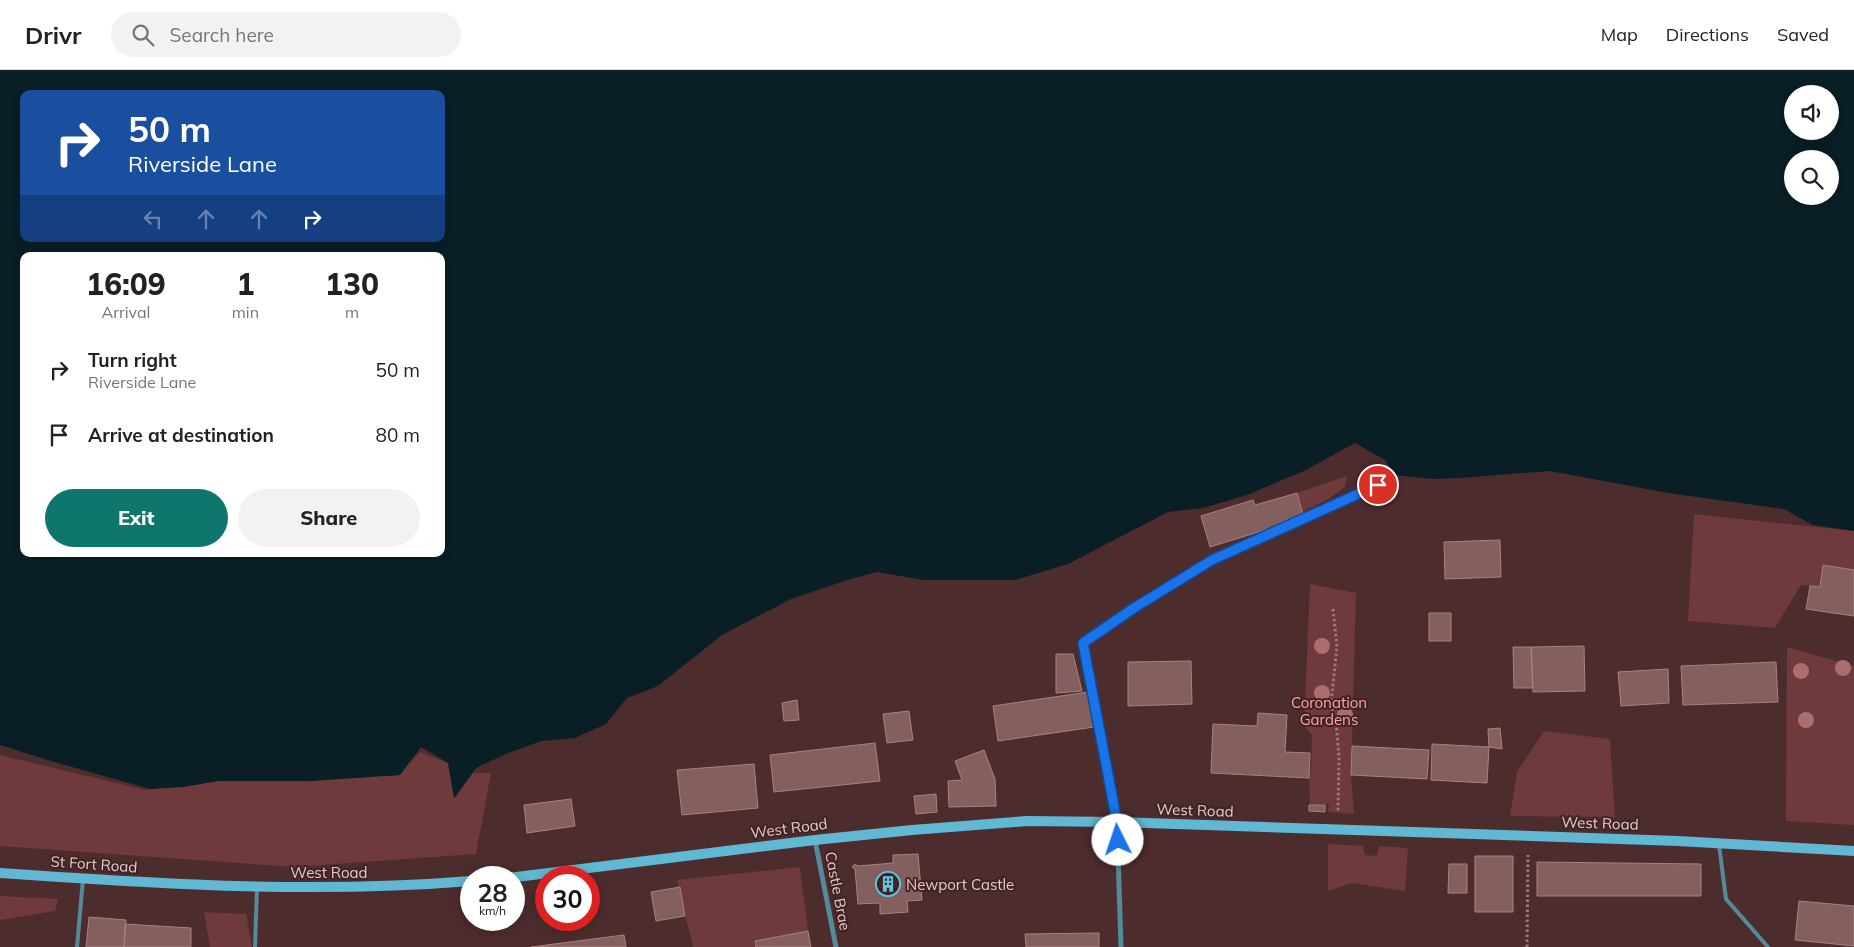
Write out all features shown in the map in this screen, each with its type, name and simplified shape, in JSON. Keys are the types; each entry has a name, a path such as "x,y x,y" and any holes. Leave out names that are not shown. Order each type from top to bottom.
{"main road":[{"name":"West Road","path":"525,876 815,840 1027,821 1117,822 1719,842 1854,850"},
{"name":"St Fort Road","path":"0,873 186,885"},
{"name":"West Road","path":"186,885 347,888 460,882"}],"street":[{"path":"1121,947 1117,822 1083,643 1134,608 1212,560 1378,485"},
{"name":"Castle Brae","path":"815,840 836,947"}],"lane":[{"path":"1719,842 1726,899 1768,947"},
{"path":"77,947 83,879"},
{"path":"255,947 257,887"}],"path":[{"path":"1333,609 1337,646 1331,704 1339,758 1338,830"},
{"path":"1527,947 1528,836"}],"green space":[{"path":"1347,476 1345,487 1328,499 1302,512 1297,493"},
{"path":"1694,514 1854,531 1854,570 1824,565 1820,587 1801,585 1775,628 1688,621"},
{"name":"Coronation Gardens","path":"1310,584 1356,593 1351,775 1354,814 1328,812 1329,804 1310,804 1309,772 1311,772 1312,735 1304,726"},
{"path":"1787,647 1854,666 1854,825 1786,821"},
{"path":"1544,731 1610,739 1615,817 1510,816 1517,772"},
{"path":"420,752 448,763 455,798 473,773 491,773 476,854 294,867 0,846 0,755 146,790 257,774 397,776"},
{"path":"1328,844 1363,846 1365,855 1377,856 1379,846 1408,848 1405,891 1352,883 1328,891"},
{"path":"800,867 808,931 755,941 756,947 693,947 677,880"},
{"path":"0,896 58,899 55,911 0,920"},
{"path":"204,912 246,914 252,947 210,947"}],"water":[{"path":"0,70 1854,70 1854,531 1813,525 1784,509 1668,493 1550,471 1434,479 1393,475 1385,460 1355,443 1306,470 1247,495 1203,508 1168,512 1068,564 1015,580 923,580 877,572 791,599 722,635 658,686 627,698 606,724 575,738 541,741 476,768 454,798 448,763 421,747 400,775 311,781 219,781 183,787 150,789 0,745"}],"building":[{"path":"1297,493 1304,518 1210,547 1201,516 1253,500 1255,505"},
{"path":"1500,540 1501,577 1445,579 1444,542"},
{"path":"1823,565 1854,570 1854,616 1806,609 1810,586 1820,587"},
{"path":"1429,613 1451,613 1451,641 1429,641"},
{"path":"1584,646 1585,691 1533,692 1531,647"},
{"path":"1513,647 1531,647 1533,688 1514,688"},
{"path":"1056,654 1073,654 1082,691 1056,693"},
{"path":"1191,661 1192,704 1128,706 1128,662"},
{"path":"1776,662 1778,702 1683,705 1681,666"},
{"path":"1668,669 1669,703 1621,706 1618,672"},
{"path":"1088,692 1094,727 998,741 993,706"},
{"path":"797,700 799,720 784,721 782,703"},
{"path":"909,711 913,740 887,743 883,714"},
{"path":"1258,713 1287,715 1285,752 1310,753 1309,778 1211,773 1213,724 1257,726"},
{"path":"1500,728 1502,749 1489,747 1488,729"},
{"path":"875,743 880,781 774,792 770,755"},
{"path":"1432,744 1489,747 1487,783 1431,780"},
{"path":"1352,746 1429,750 1427,779 1351,775"},
{"path":"984,750 995,779 996,806 949,807 948,781 962,780 955,761"},
{"path":"754,764 758,808 682,815 677,770"},
{"path":"936,794 937,812 916,814 914,796"},
{"path":"571,799 575,826 527,833 524,805"},
{"path":"1309,805 1325,805 1325,812 1309,811"},
{"name":"Newport Castle","path":"918,854 922,900 907,901 908,912 880,914 880,903 858,904 855,869 852,867 855,864 858,866 893,863 893,855"},
{"path":"1475,856 1513,856 1513,912 1475,912"},
{"path":"1537,862 1701,864 1701,896 1537,896"},
{"path":"1449,864 1467,864 1467,893 1448,893"},
{"path":"680,887 685,916 656,921 651,892"},
{"path":"1799,901 1854,906 1854,946 1795,940"},
{"path":"89,917 126,920 124,947 86,947"},
{"path":"125,924 191,928 191,947 124,947"},
{"path":"808,931 811,947 756,947 755,941"},
{"path":"1099,933 1099,947 1026,947 1025,934"},
{"path":"624,935 626,947 531,947"}],"place":[{"name":"Newport Castle","path":"888,884"}],"route":[{"path":"1118,840 1117,822 1083,643 1134,608 1212,560 1378,485"}]}
